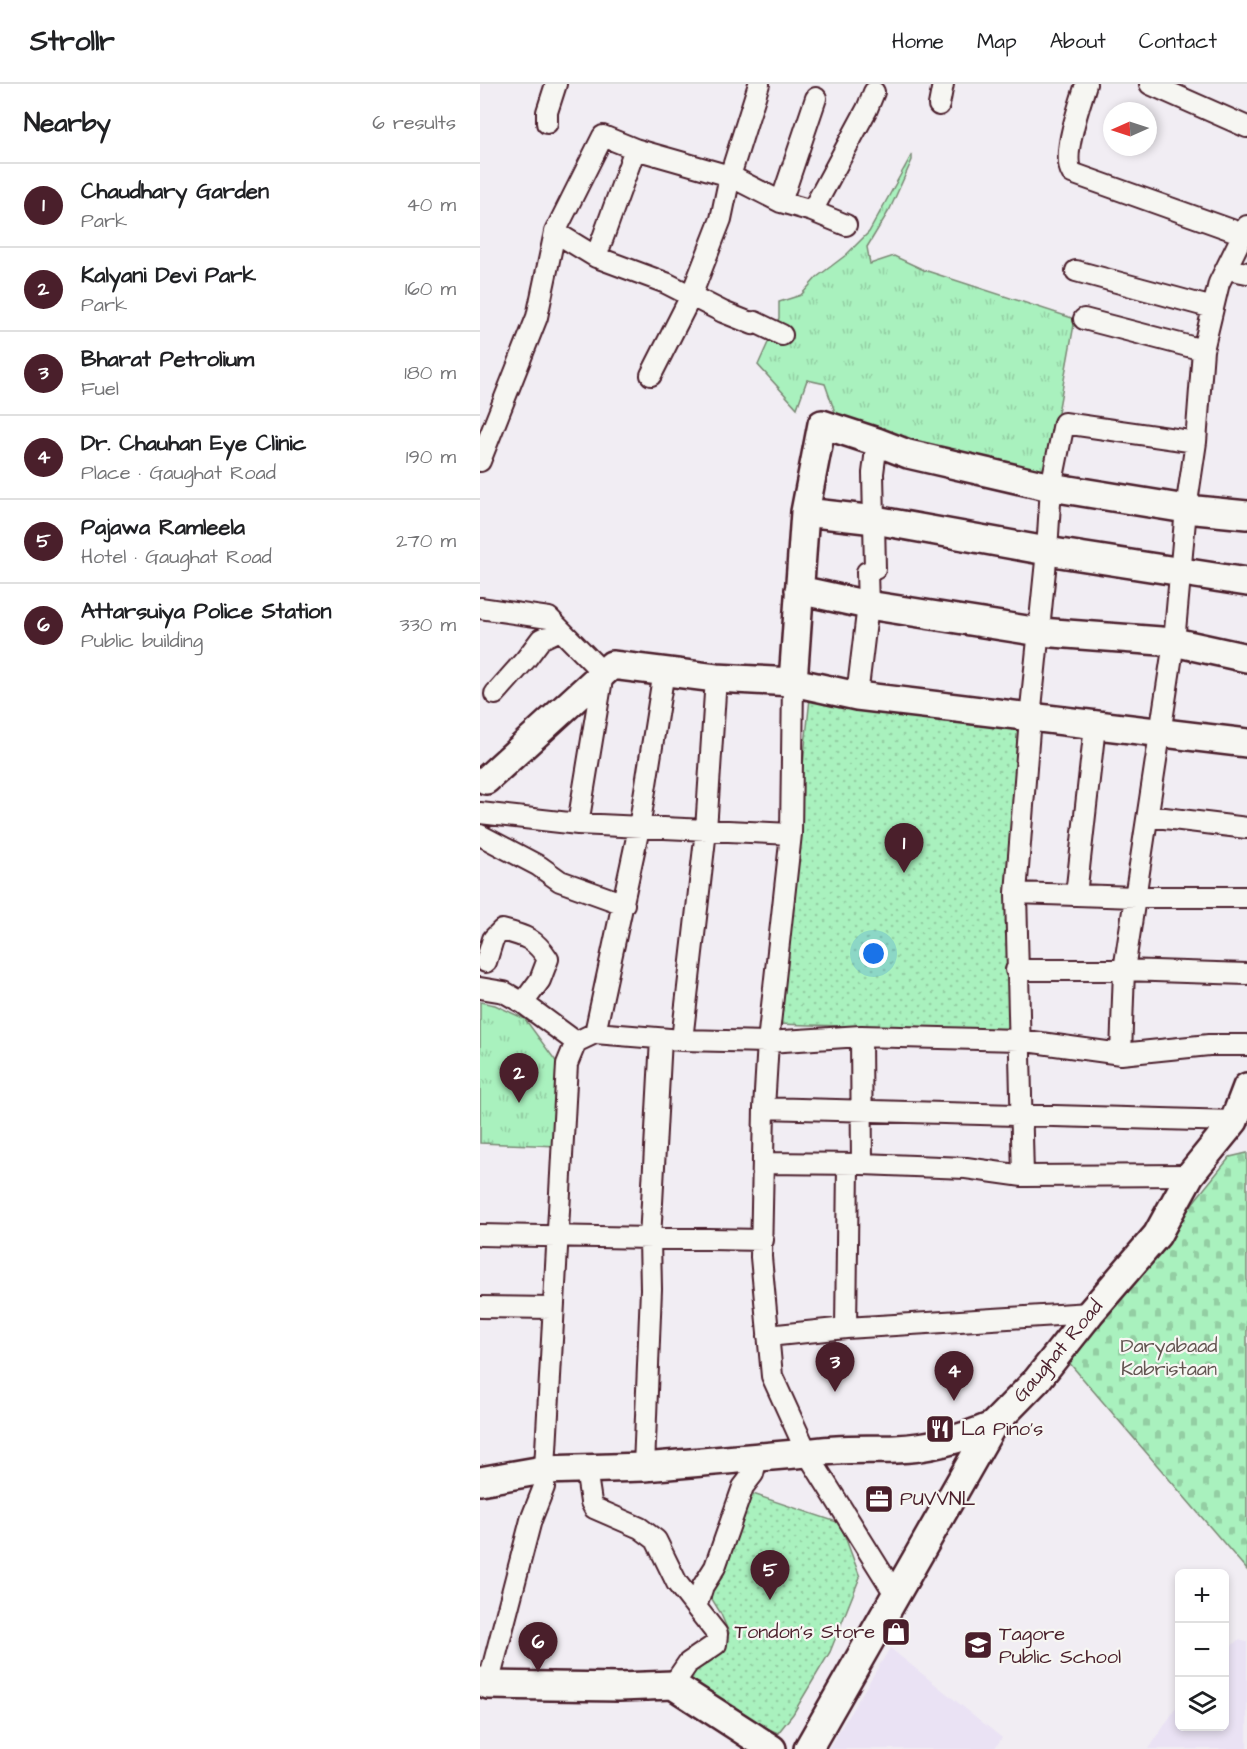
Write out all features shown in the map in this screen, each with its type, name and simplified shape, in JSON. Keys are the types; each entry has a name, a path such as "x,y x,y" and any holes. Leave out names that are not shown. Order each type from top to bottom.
{"street":[{"path":"547,123 547,112 556,84"},
{"path":"651,375 691,296 721,219 730,176 759,84"},
{"path":"939,105 943,84"},
{"path":"1086,84 1072,137 1068,164 1072,173 1245,230 1219,283 1203,350 1196,442 1186,509 1174,642 1124,970 1121,1054"},
{"path":"1150,84 1247,127"},
{"path":"812,211 867,110 874,92"},
{"path":"781,202 816,98"},
{"path":"480,461 537,317 555,232 603,136 635,148 730,176 781,202 812,211 846,225"},
{"path":"596,257 635,148"},
{"path":"555,232 596,257 666,283 723,312 753,324 756,322 782,335"},
{"path":"1227,269 1247,273"},
{"path":"1076,271 1213,308"},
{"path":"1084,319 1203,350"},
{"path":"1023,1176 1016,970 1016,892 1051,487 1064,423 1196,442"},
{"path":"895,1594 807,1453 772,1376 761,1257 764,1108 768,1042 791,834 793,682 799,590 805,512 822,424 908,454 1051,487 1186,509 1247,515"},
{"path":"857,696 868,606 867,572 875,569 873,473 877,442"},
{"path":"805,512 875,520 1047,551 1247,582"},
{"path":"799,590 868,606 1040,632 1174,642 1247,658"},
{"path":"480,608 549,618 603,673"},
{"path":"495,694 541,639 560,630"},
{"path":"482,781 612,665 716,678 793,682 857,696 1247,743"},
{"path":"595,1033 639,828 664,671"},
{"path":"578,824 603,673"},
{"path":"681,1040 706,830 716,678"},
{"path":"1076,895 1095,726"},
{"path":"480,813 578,824 791,834"},
{"path":"1148,816 1247,828"},
{"path":"480,835 539,866 560,881 624,904"},
{"path":"1016,892 1136,897 1247,897"},
{"path":"504,992 483,959 493,939 502,930 538,943 548,958 540,980 523,1003"},
{"path":"1016,970 1124,970 1247,974"},
{"path":"480,988 504,992 523,1003 576,1042"},
{"path":"772,1749 673,1685 619,1687 484,1683 531,1520 544,1487 543,1470 567,1064 576,1042 595,1033 661,1039 768,1042 861,1036 1019,1040 1121,1054 1209,1045 1247,1045"},
{"path":"846,1328 855,1164 862,1110 861,1036"},
{"path":"644,1467 651,1289 650,1239 661,1039"},
{"name":"Gaughat Road","path":"808,1749 992,1426 1037,1380 1157,1234 1190,1174 1234,1121 1247,1087"},
{"path":"764,1108 1234,1121"},
{"path":"763,1163 966,1168 1023,1176 1190,1174"},
{"path":"480,1235 763,1240"},
{"path":"480,1307 552,1308"},
{"path":"768,1336 846,1328 1090,1313"},
{"path":"480,1481 543,1470 644,1467 833,1449 898,1449 938,1444 968,1436 992,1426"},
{"path":"696,1608 703,1586 715,1567 743,1487 753,1474 757,1457"},
{"path":"586,1469 594,1508 640,1528 656,1540 678,1583 717,1634 716,1644 688,1663 673,1685"}],"shaded area":[{"path":"1238,1640 1247,1642 1247,1749 1149,1749 1175,1709 1175,1731 1229,1731 1229,1648"},
{"path":"890,1648 1002,1738 994,1749 828,1749"}],"green space":[{"path":"912,154 912,160 890,209 867,247 870,264 894,256 924,270 1075,319 1046,479 955,459 837,418 825,384 807,380 797,408 758,365 779,318 779,302 801,295 817,277 846,255 869,232"},
{"path":"810,698 1021,723 1010,1031 776,1024"},
{"path":"480,1002 495,1005 525,1019 558,1064 558,1146 480,1143"},
{"name":"Daryabaad Kabristaan","path":"1247,1153 1247,1570 1066,1359 1230,1157"},
{"path":"747,1492 840,1523 860,1577 830,1652 793,1714 778,1733 713,1705 686,1677 729,1633 707,1591"}],"place":[{"name":"Chaudhary Garden","path":"904,873"},
{"name":"Kalyani Devi Park","path":"519,1103"},
{"name":"Bharat Petrolium","path":"835,1392"},
{"name":"Dr. Chauhan Eye Clinic","path":"954,1401"},
{"name":"La Pino's","path":"940,1429"},
{"name":"PUVVNL","path":"879,1499"},
{"name":"Pajawa Ramleela","path":"770,1600"},
{"name":"Tondon's Store","path":"896,1632"},
{"name":"Tagore Public School","path":"978,1645"},
{"name":"Attarsuiya Police Station","path":"538,1672"}]}
